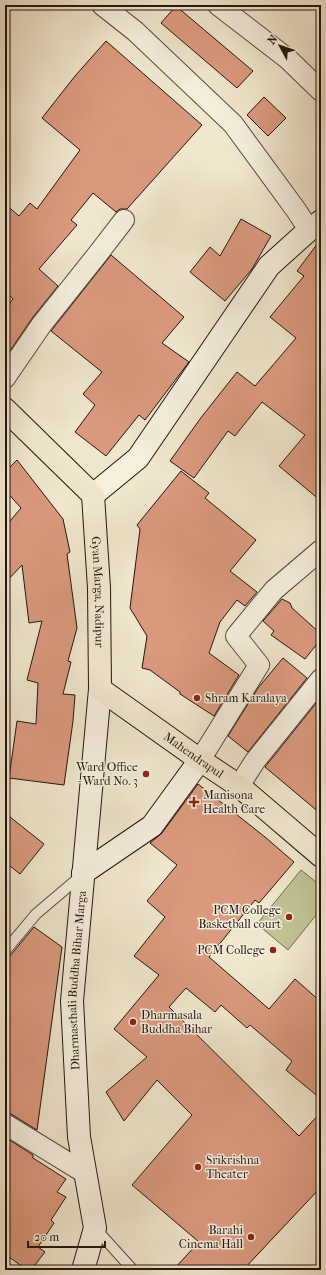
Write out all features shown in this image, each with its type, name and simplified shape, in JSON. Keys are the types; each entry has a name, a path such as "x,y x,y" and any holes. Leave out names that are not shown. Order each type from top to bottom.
{"main road":[{"path":"5,409 94,495 138,458 269,266 315,226"},
{"name":"Gyan Marga, Nadipur","path":"94,495 99,588 100,689"},
{"name":"Mahendrapul","path":"100,689 239,786 321,856"},
{"name":"Dharmasthali Buddha Bihar Marga","path":"82,1270 95,1228 79,1136 72,1001 100,689"},
{"path":"83,874 152,826 200,760"}],"street":[{"path":"102,5 135,31 233,124 296,210 315,226"},
{"path":"218,5 288,59 321,91"},
{"path":"5,378 42,324 98,255 124,220"},
{"path":"200,760 259,665 236,636 274,590 321,550"},
{"path":"239,786 254,761 321,679"},
{"path":"5,1124 85,1173"}],"lane":[{"path":"5,950 36,914 83,874"},
{"path":"95,1228 133,1270"}],"green space":[{"name":"PCM College Basketball court","path":"301,870 321,886 321,909 288,950 257,924"}],"building":[{"path":"176,6 253,71 237,88 161,23"},
{"path":"106,41 202,125 127,209 120,209 116,212 93,193 71,220 77,225 39,269 58,286 33,317 5,358 5,309 13,299 5,291 5,204 19,216 30,203 37,209 80,150 42,118 75,76"},
{"path":"264,97 286,118 268,136 247,115"},
{"path":"241,219 271,236 252,269 225,301 190,272 210,247 220,256"},
{"path":"321,239 321,501 279,466 305,435 262,402 235,436 228,431 194,478 170,461 200,419 237,372 255,386 296,338 270,317 304,276 297,271"},
{"path":"111,255 184,317 162,343 189,362 145,420 139,415 106,456 75,432 95,405 83,394 102,372 51,331"},
{"path":"17,460 63,519 70,552 67,554 77,628 68,661 71,662 63,694 75,695 64,785 9,778 17,721 36,724 38,683 27,680 42,621 29,623 22,565 5,583 5,527 21,508 5,490 5,472"},
{"path":"181,471 209,493 205,498 256,540 230,571 257,592 245,606 237,600 220,622 209,653 239,675 214,716 180,694 180,692 150,670 142,668 147,636 130,608 140,529 137,525"},
{"path":"282,599 290,603 292,608 321,634 321,639 305,659 271,635 274,631 263,621"},
{"path":"283,658 307,678 248,752 228,736 258,688"},
{"path":"321,697 321,814 265,767"},
{"path":"198,784 294,862 259,903 255,900 209,957 269,1009 295,979 321,1002 321,1099 286,1070 292,1061 250,1025 247,1028 221,1005 215,1012 186,988 169,1007 299,1136 321,1112 321,1187 243,1270 173,1270 199,1242 132,1185 192,1115 157,1080 124,1121 106,1092 147,1057 114,1029 159,975 134,956 165,917 147,901 177,865 150,843 162,833"},
{"path":"5,813 44,844 20,874 5,862"},
{"path":"34,927 62,947 37,1130 11,1114 5,1113 5,962"},
{"path":"5,1137 33,1155 33,1158 66,1179 57,1192 66,1197 51,1220 54,1223 38,1247 45,1252 31,1270 27,1270 5,1254"}],"place":[{"name":"Shram Karalaya","path":"197,698"},
{"name":"Ward Office - Ward No. 3","path":"146,774"},
{"name":"Manisona Health Care","path":"194,802"},
{"name":"PCM College Basketball court","path":"289,917"},
{"name":"PCM College","path":"273,950"},
{"name":"Dharmasala Buddha Bihar","path":"133,1022"},
{"name":"Srikrishna Theater","path":"198,1167"},
{"name":"Barahi Cinema Hall","path":"251,1237"}]}
